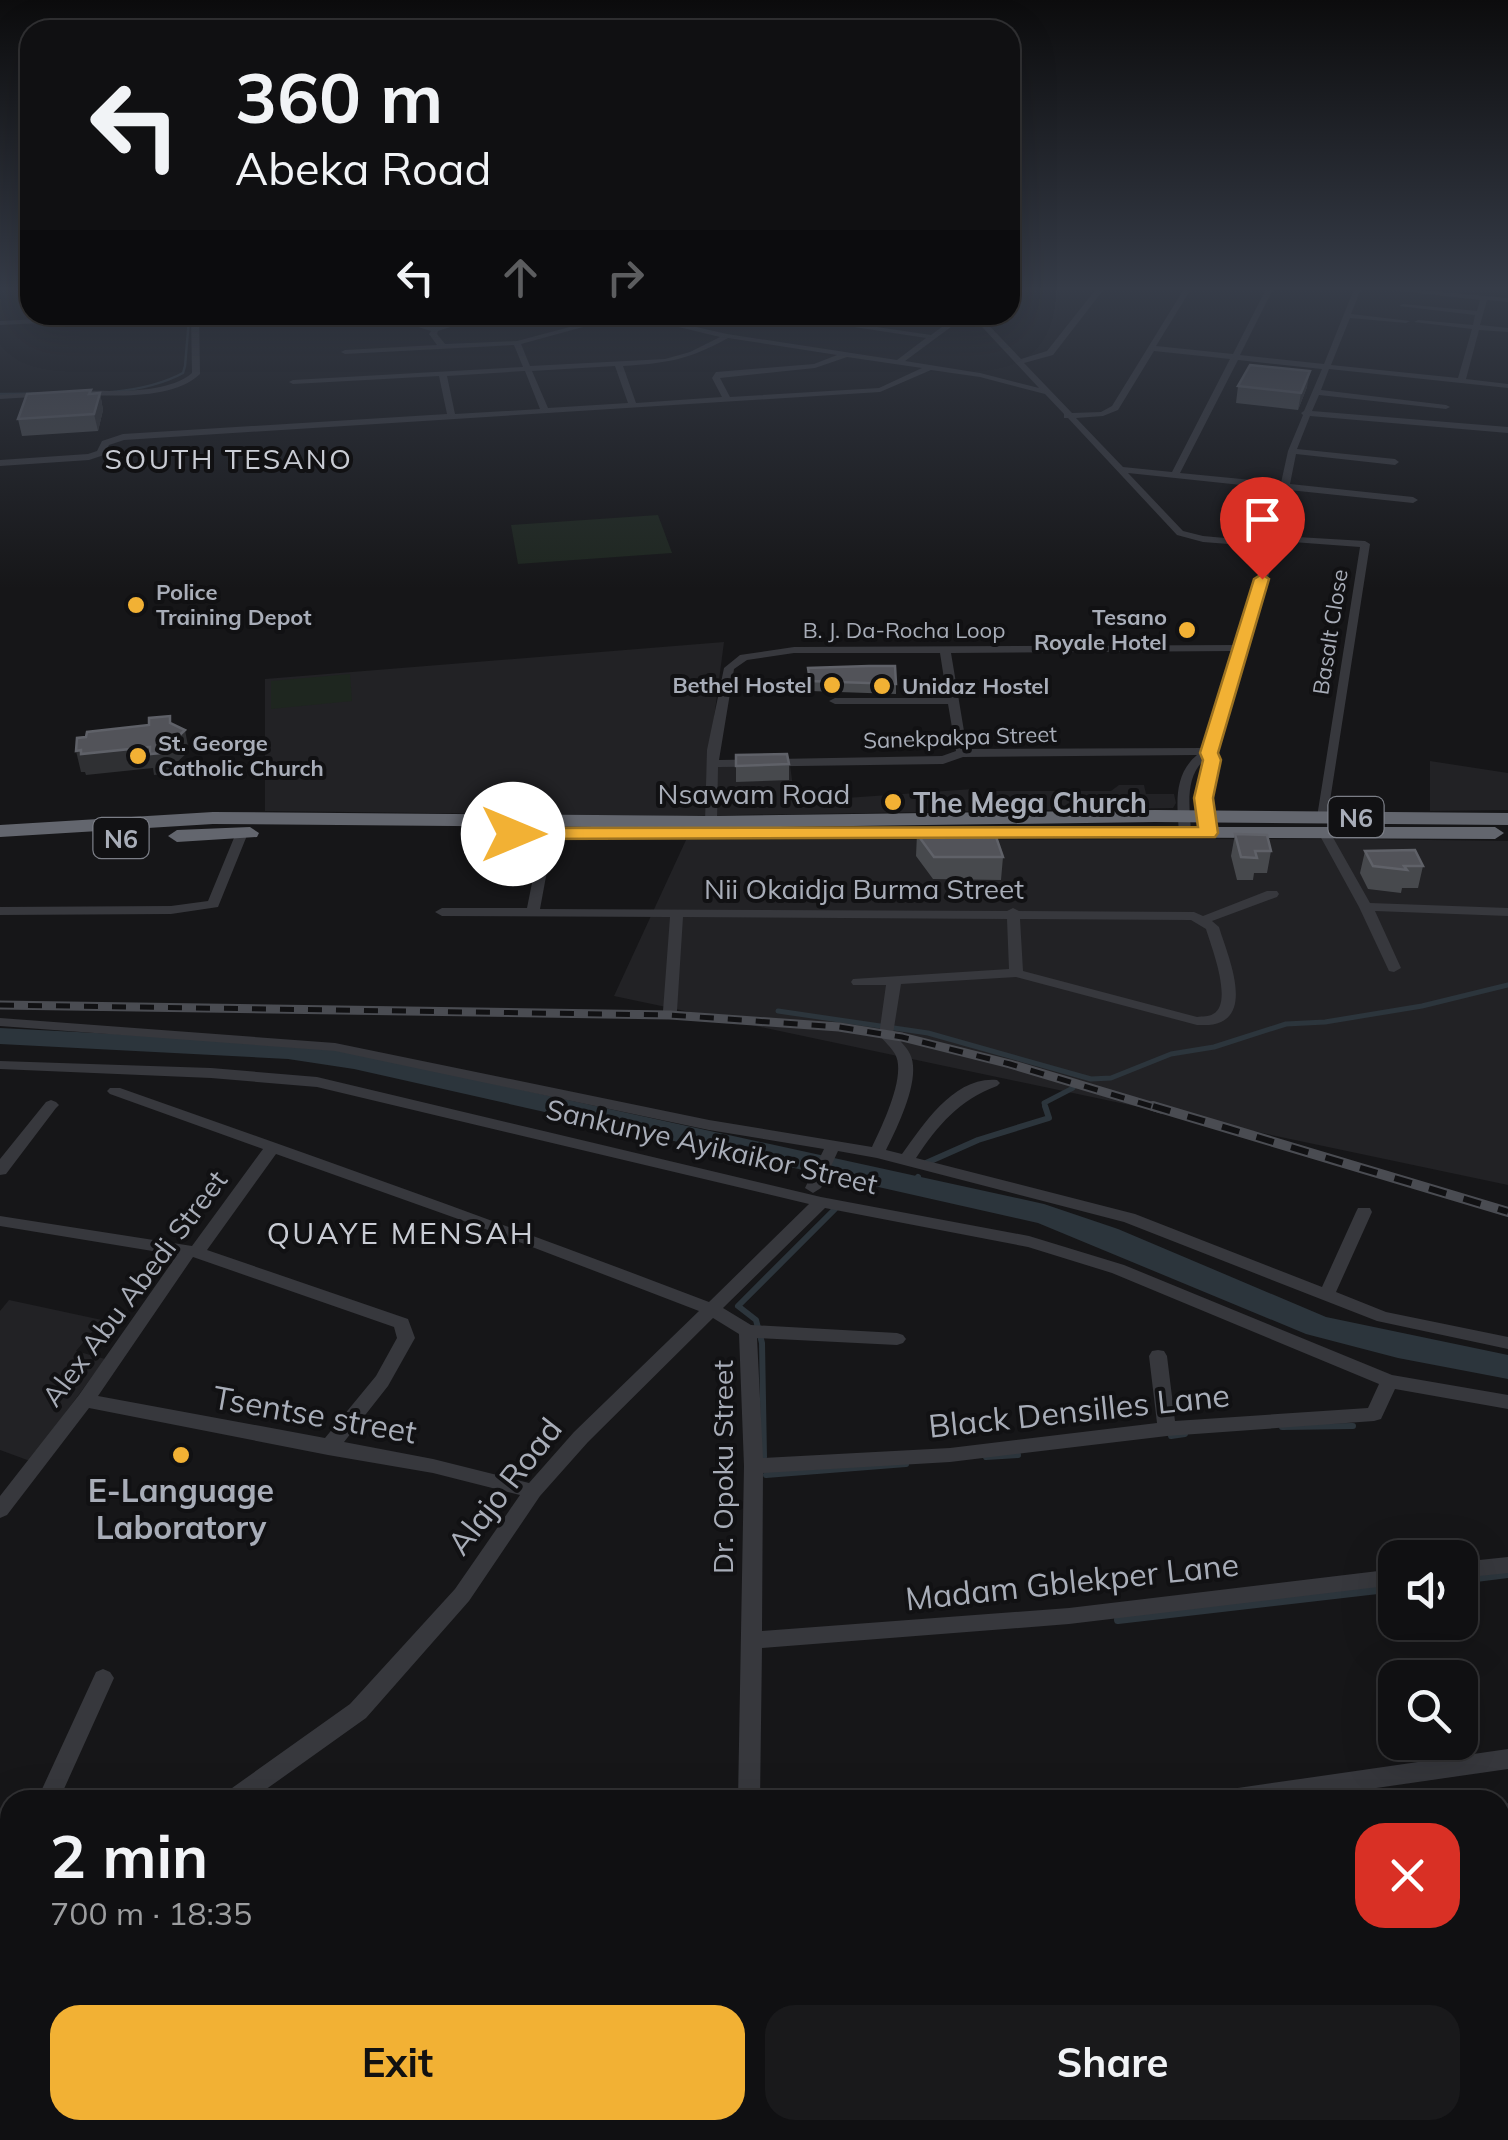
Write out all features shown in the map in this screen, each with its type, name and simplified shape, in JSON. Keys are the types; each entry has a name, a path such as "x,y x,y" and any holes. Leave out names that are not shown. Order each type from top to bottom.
{"highway":[{"name":"Nsawam Road","path":"0,845 242,834 548,834 1194,816 1508,834"},
{"name":"Nsawam Road","path":"0,832 213,818 711,822 1264,816 1324,825 1508,819"}],"street":[{"path":"0,397 156,389"},
{"path":"446,389 452,417"},
{"path":"537,389 545,411"},
{"path":"627,389 633,406"},
{"path":"722,389 728,401"},
{"path":"0,463 89,458 101,453 105,443 123,437 883,389"},
{"path":"1031,389 1050,393"},
{"path":"1046,389 1067,416 1180,533 1203,539 1274,541"},
{"path":"1067,416 1103,414 1115,408 1130,389"},
{"path":"1175,474 1218,389"},
{"path":"1194,816 1212,760 1209,752 1274,541 1292,451 1316,389"},
{"path":"1315,392 1446,408"},
{"path":"1304,413 1508,430"},
{"path":"1292,451 1394,462"},
{"path":"1119,468 1413,500"},
{"name":"Basalt Close","path":"1274,541 1365,544 1324,825"},
{"name":"B. J. Da-Rocha Loop","path":"711,822 712,764 730,668 744,657 794,650 1240,648"},
{"path":"946,650 962,753"},
{"path":"835,701 954,701"},
{"path":"1194,816 1190,766 1197,757 1209,752"},
{"name":"Sanekpakpa Street","path":"712,764 942,760 962,753 1209,752"},
{"path":"1324,825 1394,968"},
{"path":"0,912 171,910 213,904 242,834"},
{"path":"533,912 548,834"},
{"path":"1199,918 1272,894"},
{"path":"1366,908 1508,912"},
{"name":"Nii Okaidja Burma Street","path":"442,912 1013,912 1199,918"},
{"path":"1013,912 1016,973"},
{"path":"670,1011 677,913"},
{"path":"858,982 1016,973 1212,1023 1224,1018 1229,1010 1228,995 1212,927 1199,918"},
{"path":"877,1152 894,1118 906,1064 903,1053 886,1035 894,980"},
{"path":"0,1022 335,1047 709,1125 877,1152 1129,1218 1383,1317 1508,1343"},
{"name":"Sankunye Ayikaikor Street","path":"0,1064 317,1082 1029,1242 1118,1269 1388,1381 1508,1402"},
{"path":"906,1160 948,1102 970,1089 992,1083"},
{"name":"Dr. Opoku Street","path":"114,1091 274,1146 710,1309 748,1331 754,1466 749,1790"},
{"path":"0,1170 52,1106"},
{"name":"Alex Abu Abedi Street","path":"0,1510 274,1146"},
{"path":"817,1195 830,1152"},
{"name":"Alajo Road","path":"247,1790 358,1711 462,1595 533,1492 581,1437 817,1195"},
{"path":"1326,1296 1364,1212"},
{"path":"0,1221 192,1252 402,1323 406,1338 382,1381 328,1448"},
{"path":"748,1331 897,1339"},
{"path":"1158,1356 1167,1429"},
{"name":"Black Densilles Lane","path":"754,1466 950,1455 1167,1429 1374,1414 1388,1381"},
{"name":"Tsentse street","path":"85,1400 432,1466 533,1492"},
{"path":"1478,1568 1508,1565"},
{"name":"Madam Gblekper Lane","path":"754,1640 1069,1616 1378,1580"},
{"path":"53,1790 103,1678"},
{"path":"1293,1790 1508,1759"}],"shaded area":[{"path":"658,515 672,553 518,564 511,525"},
{"path":"724,642 708,764 790,765 794,794 818,800 973,789 979,802 988,802 987,791 1111,791 1119,785 1144,785 1146,794 1174,794 1176,803 1173,808 678,816 265,811 265,679"},
{"path":"350,674 352,701 271,709 271,681"},
{"path":"1430,761 1508,773 1508,810 1430,811"},
{"path":"686,840 1508,841 1508,1185 614,996"},
{"path":"9,1300 102,1320 76,1351 105,1359 30,1461 0,1450 0,1311"}],"building":[{"path":"1264,389 1303,389 1301,393"},
{"path":"91,390 89,394 100,393 94,414 18,419 27,394"},
{"path":"895,666 896,684 810,681 808,668"},
{"path":"170,716 170,723 185,730 170,744 170,752 150,754 150,747 81,754 81,750 76,751 77,738 86,737 87,732 149,725 149,718"},
{"path":"787,754 789,764 736,766 736,755"},
{"path":"942,830 994,831 1003,857 934,857 917,834"},
{"path":"1235,834 1267,835 1271,851 1255,851 1257,858 1241,857"},
{"path":"1415,850 1423,866 1404,866 1407,870 1373,866 1365,851"}],"waterway":[{"path":"0,394 133,389"},
{"path":"778,1011 928,1033 1091,1079 1111,1078 1171,1054 1214,1047 1286,1024 1325,1022 1422,1006 1508,985"},
{"path":"0,1036 288,1051 354,1061 1044,1214 1317,1326 1508,1367"},
{"path":"926,1163 978,1140 1049,1118 1044,1103 1073,1088"},
{"path":"912,1186 918,1177"},
{"path":"764,1457 762,1343 756,1320 738,1306 835,1209"},
{"path":"1282,1427 1353,1426"},
{"path":"1171,1436 1185,1434"},
{"path":"986,1457 1018,1455"},
{"path":"766,1475 906,1464"},
{"path":"1478,1578 1508,1574"},
{"path":"1118,1620 1378,1590"}],"railway":[{"path":"0,1005 670,1015 839,1027 902,1037 1010,1064 1161,1109"},
{"path":"1153,1106 1508,1212"}],"place":[{"name":"Police Training Depot","path":"136,605"},
{"name":"Tesano Royale Hotel","path":"1187,630"},
{"name":"Bethel Hostel","path":"832,685"},
{"name":"Unidaz Hostel","path":"882,686"},
{"name":"St. George Catholic Church","path":"138,756"},
{"name":"The Mega Church","path":"893,802"},
{"name":"E-Language Laboratory","path":"181,1455"}],"district":[{"name":"SOUTH TESANO","path":"229,458"},
{"name":"QUAYE MENSAH","path":"401,1233"}],"route":[{"path":"513,834 1209,833 1203,798 1212,760 1209,753 1262,579"}]}
